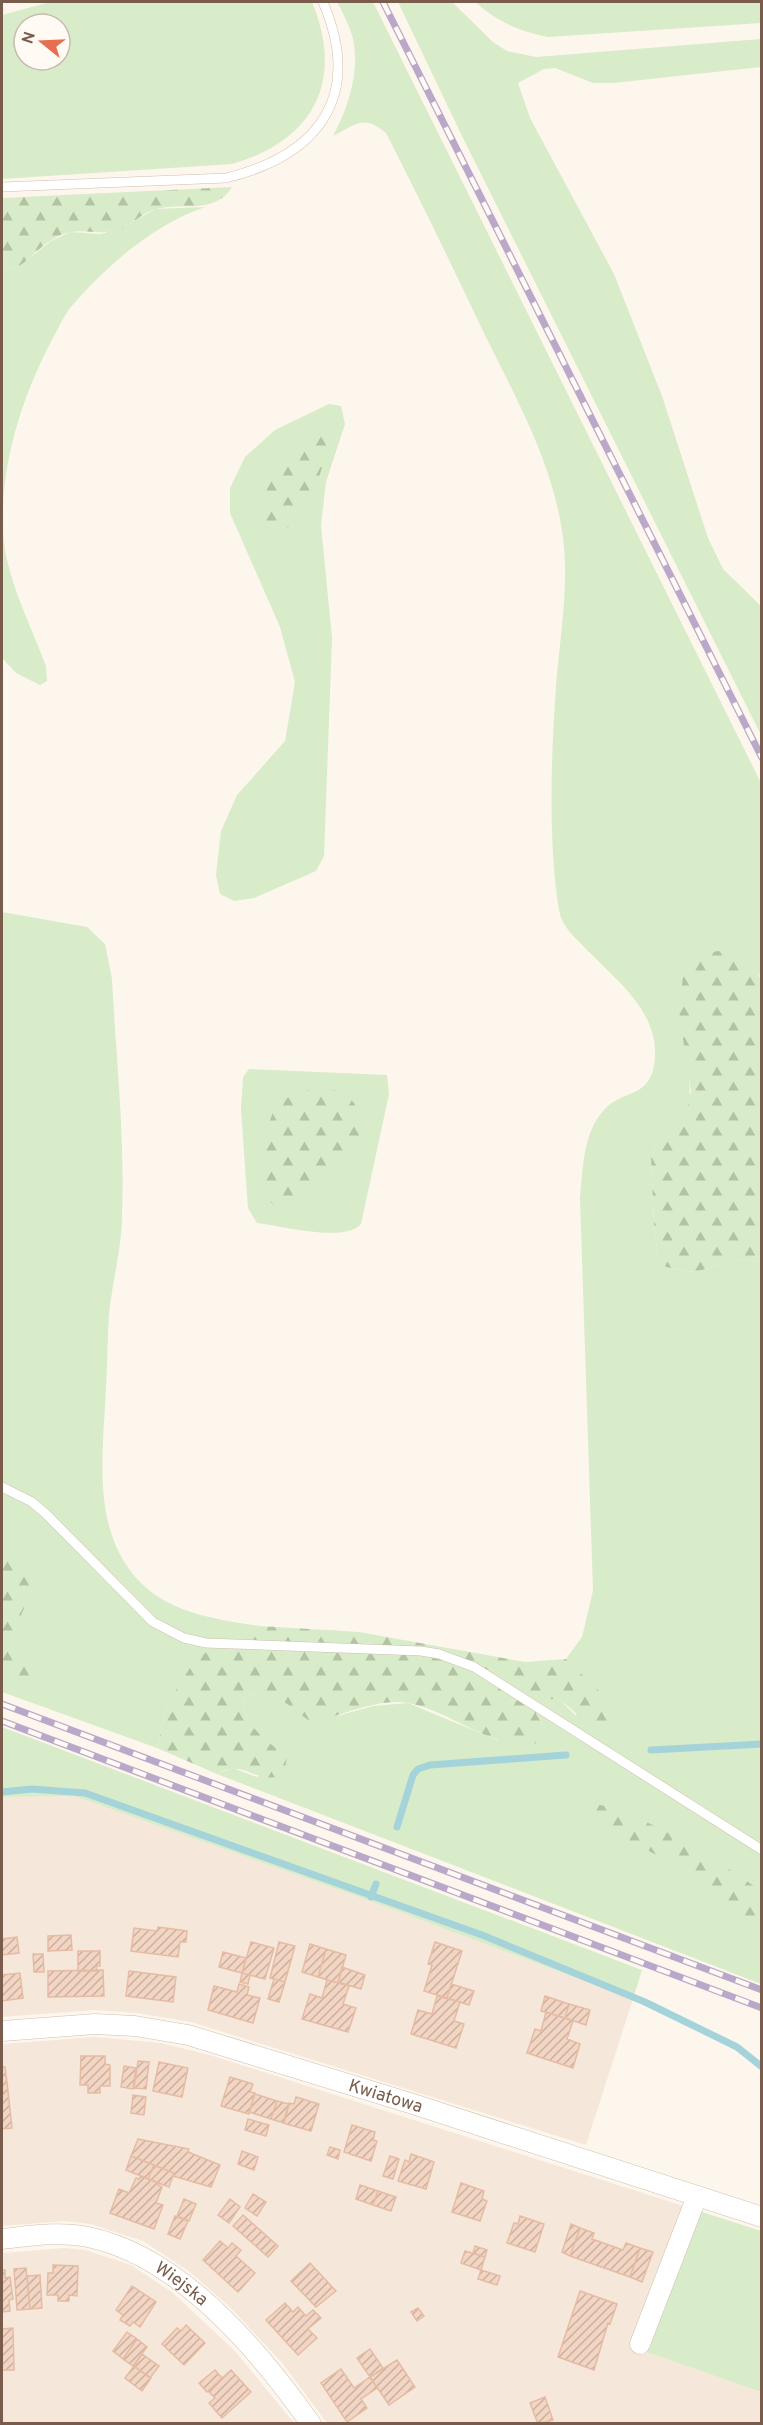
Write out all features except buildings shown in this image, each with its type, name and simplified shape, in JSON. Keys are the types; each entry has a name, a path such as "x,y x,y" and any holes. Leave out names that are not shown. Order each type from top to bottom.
{"street":[{"name":"Kwiatowa","path":"2,2031 95,2024 188,2035 762,2217"},
{"path":"640,2344 697,2196"},
{"name":"Wiejska","path":"2,2239 64,2234 87,2237 136,2253 181,2283 221,2318 272,2372 311,2424"}],"lane":[{"path":"2,187 226,178 259,170 282,158 306,142 323,118 337,89 339,56 334,27 323,2"},
{"path":"2,1487 32,1502 46,1514 138,1609 168,1631 206,1643 421,1651 455,1659 506,1686 762,1850"}],"shaded area":[{"path":"74,1796 370,1901 633,1999 586,2145 191,2022 137,2013 95,2010 2,2017 2,1797"},
{"path":"95,2037 161,2043 210,2055 699,2211 648,2352 761,2392 761,2423 327,2423 283,2364 231,2308 190,2272 143,2241 90,2224 65,2221 2,2226 2,2044"},
{"path":"64,2248 85,2250 131,2265 173,2293 235,2351 294,2423 2,2424 2,2253"}],"green space":[{"path":"50,2 312,2 321,31 325,58 323,82 315,104 302,124 283,140 260,154 232,164 2,179 2,15 12,12 12,72 72,72 72,12 13,12"},
{"path":"337,2 373,2 761,783 761,981 759,973 679,1013 689,1072 688,1116 678,1131 658,1140 651,1158 657,1254 666,1267 694,1272 744,1259 761,1262 761,1984 217,1774 233,1768 257,1777 287,1757 259,1734 244,1712 242,1703 249,1696 262,1691 337,1716 373,1706 408,1703 497,1740 547,1732 536,1714 545,1701 550,1699 564,1704 575,1715 612,1703 566,1659 582,1637 593,1591 580,1198 585,1150 592,1128 612,1103 643,1087 649,1080 655,1058 654,1041 650,1025 642,1010 621,984 573,936 560,916 553,856 552,770 565,564 557,503 525,416 386,133 366,122 354,125 333,136 349,99 355,58 351,32"},
{"path":"398,2 452,2 493,42 507,51 536,57 761,39 761,67 613,83 593,83 555,68 544,69 518,83 530,118 614,274 662,396 708,538 723,569 761,606 761,735 461,134"},
{"path":"475,2 761,2 761,23 548,37 509,25"},
{"path":"232,187 225,196 217,201 198,206 156,209 124,227 108,232 78,231 63,234 48,242 14,270 2,262 2,198"},
{"path":"205,207 149,235 85,291 71,307 43,357 24,404 5,480 3,531 13,582 46,666 47,681 40,685 16,673 2,658 2,262 14,270 51,241 70,232 101,234 126,226 155,209"},
{"path":"329,404 341,406 345,424 326,482 321,525 332,638 324,856 316,871 254,898 234,901 220,894 216,875 221,831 237,795 285,741 295,682 280,627 230,513 230,488 245,457 275,430"},
{"path":"321,435 330,444 314,492 291,527 273,531 260,519 262,485 266,474 282,457"},
{"path":"2,912 87,927 105,944 112,979 123,1185 121,1238 109,1315 103,1475 107,1519 114,1540 123,1560 135,1577 150,1591 166,1601 201,1615 260,1626 197,1658 168,1702 157,1748 2,1692"},
{"path":"717,951 744,959 754,968 761,981 761,1262 744,1259 694,1272 666,1267 657,1254 651,1158 658,1140 684,1125 691,1091 679,1013 683,976 701,956"},
{"path":"249,1069 387,1075 389,1094 361,1224 353,1230 312,1232 257,1223 248,1208 241,1110 243,1077"},
{"path":"320,1086 349,1098 365,1125 346,1158 329,1179 298,1202 276,1207 262,1194 265,1133 277,1102"},
{"path":"2,1539 27,1567 32,1579 14,1637 18,1653 36,1670 38,1681 32,1687 16,1683 2,1673"},
{"path":"260,1626 359,1632 525,1662 566,1659 612,1703 617,1713 610,1733 599,1731 570,1708 552,1699 544,1703 536,1714 547,1732 543,1742 524,1744 490,1737 442,1714 408,1703 373,1705 314,1723 278,1698 260,1692 251,1695 242,1703 244,1712 259,1734 287,1757 284,1774 269,1778 244,1770 232,1769 217,1774 157,1748 168,1702 197,1657"},
{"path":"2,1727 642,1970 633,1999 370,1901 74,1796 2,1797"},
{"path":"578,1801 600,1805 649,1823 697,1849 761,1891 761,1935 741,1911 702,1879 592,1821"},
{"path":"699,2211 761,2231 761,2392 647,2352"}],"waterway":[{"path":"651,1750 762,1744"},
{"path":"397,1827 413,1775 418,1769 430,1765 566,1755"},
{"path":"2,1792 32,1789 85,1793 482,1935 645,2002 737,2047 762,2067"},
{"path":"371,1897 376,1884"}],"railway":[{"path":"383,2 762,758"},
{"path":"2,1704 762,1990"},
{"path":"2,1721 762,2008"}]}
